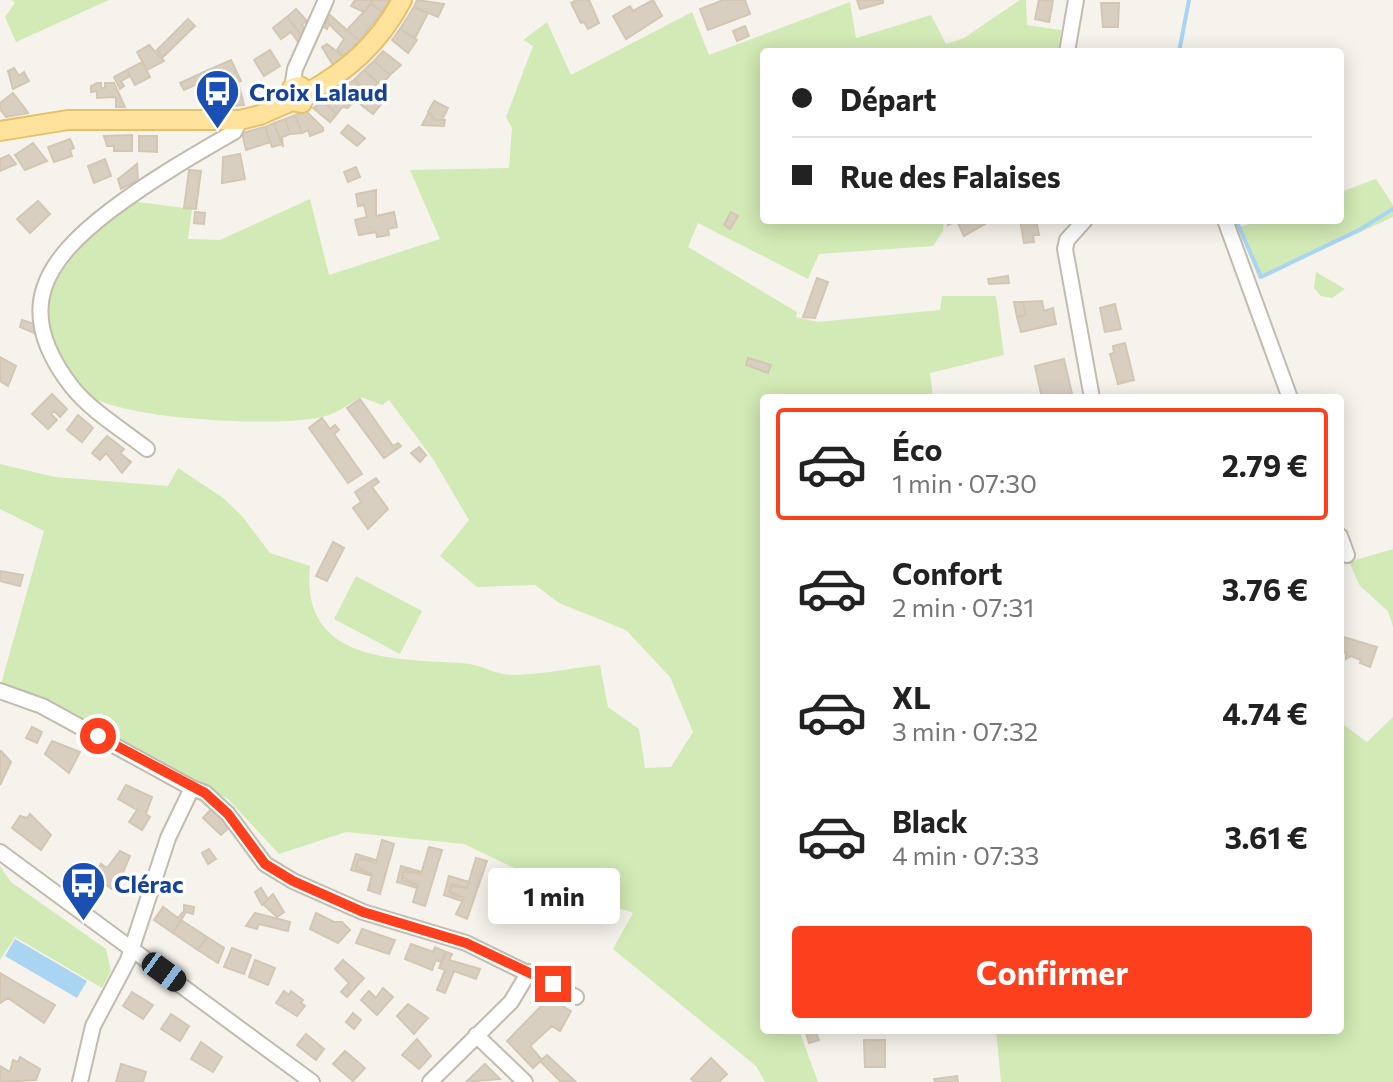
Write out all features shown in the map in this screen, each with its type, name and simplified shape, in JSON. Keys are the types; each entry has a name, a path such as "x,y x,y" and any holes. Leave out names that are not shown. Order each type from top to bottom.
{"main road":[{"path":"0,131 68,120 240,120 260,115 354,64 384,30 402,0"}],"street":[{"path":"297,94 295,69 326,0"},
{"path":"1068,48 1076,0"},
{"path":"147,449 72,387 43,338 41,305 45,281 60,255 83,231 158,175 234,132 240,120"},
{"path":"1081,224 1067,240 1065,249 1091,394"},
{"path":"1226,224 1289,394"},
{"path":"1344,547 1347,555"},
{"path":"0,691 42,706 205,793 228,814 265,864 293,881 363,912 466,943 576,997"},
{"path":"80,1082 93,1026 121,978 168,838 192,788"},
{"path":"0,852 312,1082"},
{"path":"430,1082 511,1002 529,972"},
{"path":"476,1035 525,1082"}],"green space":[{"path":"12,0 109,0 16,42 5,17 15,3"},
{"path":"1020,0 1026,0 1027,25 1061,30 1059,48 760,48 760,224 944,224 943,231 933,246 819,254 808,279 698,223 688,247 797,312 796,317 818,322 940,310 942,296 996,296 1004,355 930,373 933,394 760,394 760,1034 800,1034 818,1082 765,1082 756,1066 613,949 633,913 548,884 464,844 346,832 279,854 228,799 1,684 44,531 0,509 0,464 55,477 168,486 178,468 222,497 242,516 270,553 310,566 311,598 320,621 336,638 356,649 381,656 468,664 512,675 600,665 608,707 639,729 645,768 671,767 693,732 670,677 626,630 559,603 535,585 477,587 440,556 469,520 433,459 389,400 382,405 361,397 329,415 279,421 206,420 135,411 107,404 83,389 59,354 48,311 54,275 64,257 81,239 130,201 192,209 188,239 220,240 310,199 329,275 440,239 410,170 509,168 512,128 506,117 533,46 523,40 547,22 571,75 692,12 709,55 850,2 856,38 931,15 946,44 964,38"},
{"path":"1376,179 1393,205 1393,217 1259,279 1238,228 1250,224 1344,224 1344,191"},
{"path":"1316,272 1345,289 1332,298 1321,296 1314,288"},
{"path":"1393,549 1393,627 1388,611 1360,586 1349,562"},
{"path":"356,576 422,611 400,654 334,619"},
{"path":"1393,717 1393,1082 1001,1082 996,1034 1344,1034 1344,725 1367,742"},
{"path":"0,866 11,882 106,949 111,971 102,988 15,937 0,960"}],"water":[{"path":"15,939 87,981 77,998 5,956"}],"building":[{"path":"355,0 373,0 364,12 351,6"},
{"path":"373,0 390,0 382,12 371,4"},
{"path":"417,0 444,4 438,17 414,7"},
{"path":"589,0 599,23 588,29 584,22 581,23 571,3"},
{"path":"653,0 662,16 626,39 613,16 630,6 633,11"},
{"path":"723,0 745,0 750,14 708,30 700,9"},
{"path":"857,0 883,0 883,3 860,9"},
{"path":"1039,0 1053,1 1049,22 1035,19"},
{"path":"1101,3 1119,3 1118,27 1103,27"},
{"path":"371,4 382,12 359,41 347,30"},
{"path":"414,7 428,13 415,38 400,29"},
{"path":"296,9 307,21 302,25 308,33 305,39 287,17"},
{"path":"329,14 359,41 344,57 337,50 344,39 329,24 327,29 324,27"},
{"path":"287,17 305,39 301,46 291,32 281,39 273,28"},
{"path":"188,19 195,26 163,57 157,50"},
{"path":"745,26 749,36 737,41 733,31"},
{"path":"400,29 417,40 408,53 392,40"},
{"path":"327,44 344,57 333,65 322,47"},
{"path":"149,45 164,61 147,70 137,52"},
{"path":"270,50 280,66 264,76 254,60"},
{"path":"383,51 401,65 390,75 374,61"},
{"path":"231,60 241,81 238,82 244,105 211,108 211,98 220,97 212,72 208,70"},
{"path":"374,61 390,75 381,85 364,70"},
{"path":"142,62 150,77 135,85 127,70"},
{"path":"14,68 19,76 24,72 29,81 13,89 8,71"},
{"path":"127,70 130,76 121,81 124,86 120,89 114,77"},
{"path":"208,70 208,79 184,90 180,83"},
{"path":"364,70 378,83 369,91 354,80"},
{"path":"354,80 383,102 373,114 341,89"},
{"path":"97,83 105,88 105,83 114,83 125,107 116,107 116,97 97,98 97,91 91,92 91,86"},
{"path":"341,89 355,100 348,108 332,96"},
{"path":"13,93 28,113 6,117 0,103"},
{"path":"332,96 348,108 342,107 337,114 323,102"},
{"path":"434,101 448,108 442,120 435,120 428,112"},
{"path":"323,102 337,114 330,122 313,108"},
{"path":"306,111 323,131 310,136 308,130 302,133 295,115"},
{"path":"429,112 435,120 445,120 444,126 422,125"},
{"path":"295,115 302,133 290,134 285,119"},
{"path":"285,119 290,134 282,137 283,147 274,123"},
{"path":"274,123 282,144 272,147 265,127"},
{"path":"348,125 365,138 357,146 341,133"},
{"path":"265,127 270,142 246,150 242,133"},
{"path":"132,135 132,151 114,151 114,146 107,146 104,136"},
{"path":"139,136 157,136 157,152 139,151"},
{"path":"70,139 74,148 70,150 72,156 54,162 48,147"},
{"path":"33,143 47,161 25,170 15,155"},
{"path":"240,154 245,179 222,183 223,157"},
{"path":"9,155 16,164 0,171 0,159"},
{"path":"105,159 111,176 94,183 88,166"},
{"path":"137,164 138,180 121,189 118,179"},
{"path":"356,167 360,177 348,182 344,172"},
{"path":"189,170 201,171 196,209 184,208"},
{"path":"376,190 376,216 394,212 397,227 388,229 389,235 377,237 376,232 359,235 355,220 367,217 364,205 358,206 356,194"},
{"path":"38,201 50,214 30,233 17,219"},
{"path":"195,212 205,213 204,224 194,223"},
{"path":"731,212 738,216 730,229 724,225"},
{"path":"958,224 985,224 964,236"},
{"path":"1021,224 1037,224 1039,235 1033,235 1034,242 1024,243"},
{"path":"1008,276 1009,283 989,284 988,279"},
{"path":"817,278 828,282 815,318 803,317"},
{"path":"1042,301 1044,311 1053,308 1056,324 1021,332 1017,317 1026,315 1023,302"},
{"path":"1014,302 1023,302 1026,315 1017,317"},
{"path":"1115,304 1121,329 1105,332 1100,308"},
{"path":"22,320 34,324 34,333 20,327"},
{"path":"1125,343 1134,380 1118,384 1110,354 1114,353 1113,346"},
{"path":"0,357 16,366 8,386 0,381"},
{"path":"748,358 771,365 768,373 746,365"},
{"path":"1064,359 1072,394 1041,394 1035,366"},
{"path":"52,394 67,409 60,417 54,411 51,414 57,420 48,429 32,414"},
{"path":"360,399 393,446 398,443 401,446 384,458 347,408"},
{"path":"78,415 93,428 82,442 67,430"},
{"path":"322,418 330,429 335,425 339,430 334,434 362,474 348,483 309,428"},
{"path":"107,436 124,449 120,453 131,462 122,473 106,453 100,460 92,453"},
{"path":"419,447 426,455 420,462 411,453"},
{"path":"376,478 379,482 372,487 388,509 368,529 353,508 361,502 355,492"},
{"path":"333,542 344,548 327,581 316,576"},
{"path":"0,571 23,575 20,586 0,581"},
{"path":"1344,637 1377,647 1370,667 1351,656 1346,659"},
{"path":"32,727 42,732 37,743 26,738"},
{"path":"52,741 80,752 69,773 45,754"},
{"path":"0,753 11,762 0,785"},
{"path":"126,785 152,797 146,814 150,817 142,830 129,822 137,810 118,799"},
{"path":"213,807 232,825 221,835 203,818"},
{"path":"30,814 51,835 41,850 12,828 20,816 27,818"},
{"path":"382,840 394,844 380,894 368,890 372,874 356,866 360,858 376,863"},
{"path":"429,847 442,850 425,906 413,902 418,885 402,877 405,869 421,874"},
{"path":"209,849 216,859 208,864 202,853"},
{"path":"120,851 130,856 115,891 93,876 101,864 107,868"},
{"path":"356,854 376,860 358,860 356,869 372,876 351,870"},
{"path":"476,858 487,861 467,919 456,914 464,898 449,891 452,884 467,888"},
{"path":"401,866 422,872 403,872 402,880 418,885 417,888 397,882"},
{"path":"449,876 469,882 467,888 451,886 450,894 464,898 462,901 444,895"},
{"path":"499,882 527,895 520,914 490,900"},
{"path":"261,888 268,899 262,905 255,892"},
{"path":"273,894 284,912 277,917 263,904"},
{"path":"184,905 194,907 193,914 186,912 173,933 154,920 163,907 178,918 184,911"},
{"path":"255,913 290,922 288,931 259,924 257,929 246,926"},
{"path":"316,913 334,922 342,922 350,930 338,943 310,929"},
{"path":"181,920 207,937 198,950 173,933"},
{"path":"362,929 395,940 389,954 356,943"},
{"path":"207,937 224,948 218,963 198,950"},
{"path":"411,944 433,952 435,947 446,952 441,962 436,960 432,970 405,959"},
{"path":"232,948 251,955 244,974 224,967"},
{"path":"446,952 452,954 449,960 480,969 476,979 454,971 445,993 437,990 445,970 439,968"},
{"path":"255,960 275,968 268,985 249,977"},
{"path":"343,960 364,978 347,997 341,992 349,983 335,969"},
{"path":"0,973 55,1005 44,1023 8,998 0,1003"},
{"path":"383,988 393,997 377,1015 361,1000 369,991 376,998"},
{"path":"284,991 289,995 291,991 303,1000 301,1003 305,1006 297,1016 276,1003"},
{"path":"132,992 153,1005 143,1019 123,1006"},
{"path":"549,998 571,1011 560,1031 552,1026 530,1046 542,1060 533,1068 507,1041"},
{"path":"408,1004 428,1018 414,1034 397,1016"},
{"path":"353,1013 361,1020 354,1029 346,1022"},
{"path":"171,1014 189,1026 180,1041 161,1029"},
{"path":"306,1034 324,1049 316,1060 297,1045"},
{"path":"806,1034 817,1034 819,1040 809,1043"},
{"path":"417,1039 431,1056 419,1069 402,1055"},
{"path":"864,1040 885,1040 885,1067 865,1067"},
{"path":"201,1042 222,1057 213,1072 191,1059"},
{"path":"345,1051 365,1068 353,1081 333,1064"},
{"path":"547,1055 576,1082 560,1081 540,1061"},
{"path":"20,1057 40,1069 36,1080 0,1082 0,1066 10,1072 13,1060 18,1062"},
{"path":"711,1058 727,1074 719,1082 694,1082 691,1079"},
{"path":"121,1064 146,1072 143,1082 116,1082"},
{"path":"485,1064 500,1079 466,1082"},
{"path":"957,1076 958,1082 935,1082 934,1079"}],"waterway":[{"path":"1180,48 1189,0"},
{"path":"1238,224 1261,277 1359,230 1393,209"}],"place":[{"name":"Croix Lalaud","path":"218,130"},
{"name":"Clérac","path":"83,922"}],"route":[{"path":"98,736 205,793 228,814 265,864 293,881 363,912 466,943 553,984"}]}
